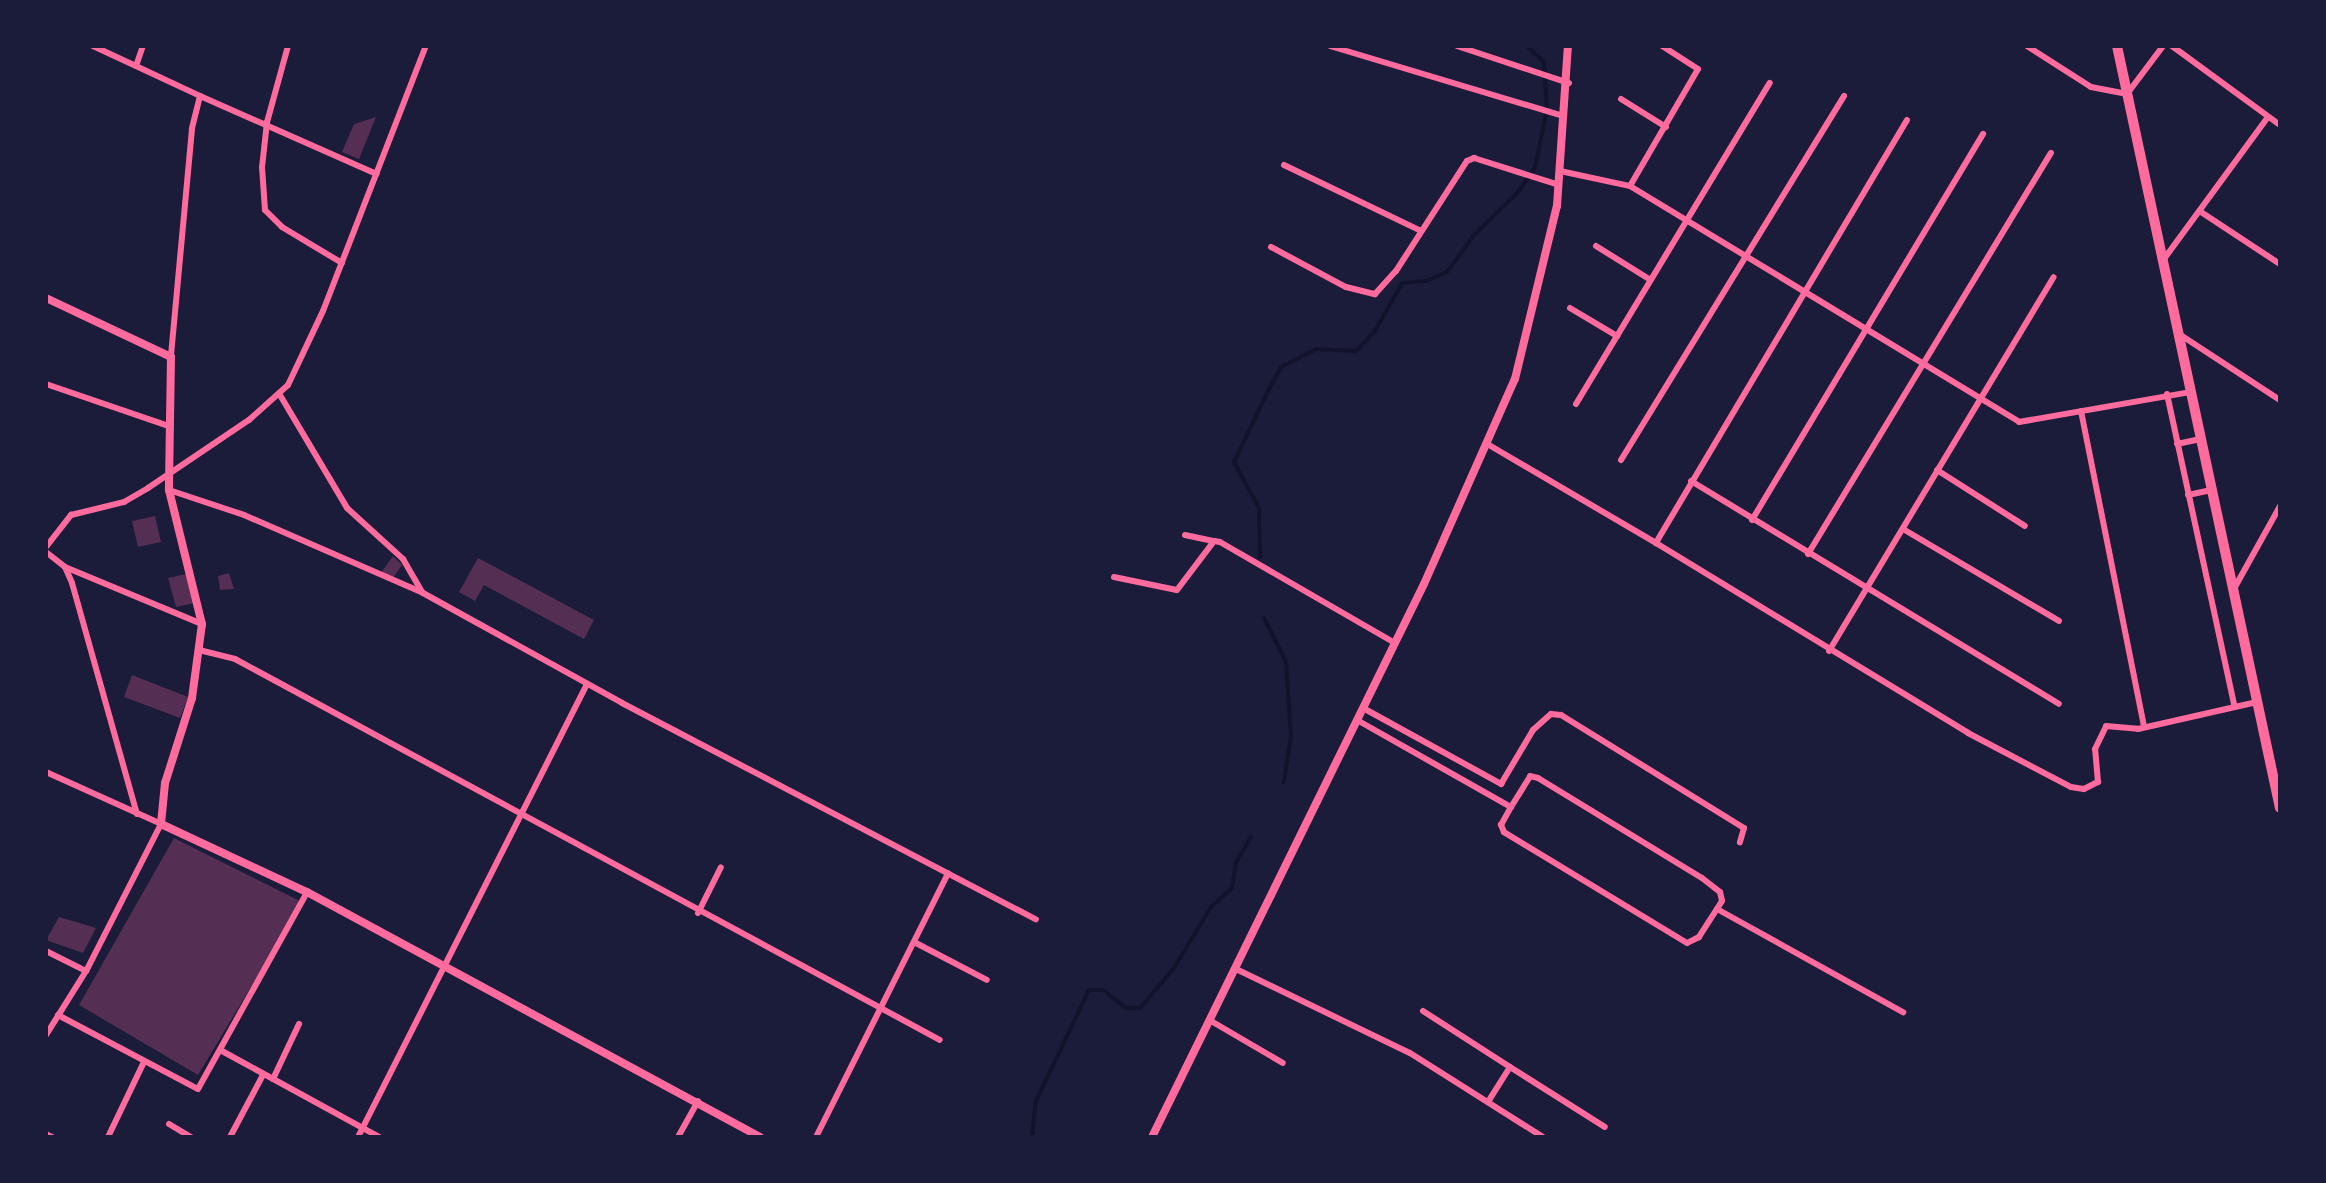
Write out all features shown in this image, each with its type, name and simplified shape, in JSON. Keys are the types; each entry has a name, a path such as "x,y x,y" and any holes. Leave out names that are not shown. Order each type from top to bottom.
{"main road":[{"path":"2117,46 2280,808"}],"street":[{"path":"93,46 200,96 259,118 377,174"},
{"path":"136,66 143,46"},
{"path":"288,46 267,122 262,167 265,210 282,227 342,263"},
{"path":"202,624 65,567 46,549 71,515 124,502 213,447 280,395 342,263 426,46"},
{"path":"1330,46 1565,117"},
{"path":"1457,46 1569,83"},
{"path":"1152,1137 1395,643 1489,445 1515,379 1559,185 1569,83 1568,46"},
{"path":"1630,186 1698,67 1662,46"},
{"path":"2027,46 2091,87 2127,94 2163,46"},
{"path":"2172,46 2280,125"},
{"path":"1576,404 1770,83"},
{"path":"46,1035 65,1019 86,971 164,825 165,783 204,650 202,624 169,490 171,357 192,129 200,96"},
{"path":"1621,460 1844,96"},
{"path":"1621,99 1666,127"},
{"path":"2162,262 2268,117"},
{"path":"1656,543 1907,120"},
{"path":"1752,520 1983,134"},
{"path":"1808,554 2051,153"},
{"path":"1271,247 1346,287 1375,294 1467,161 1474,158 1559,185"},
{"path":"1284,165 1421,231"},
{"path":"1560,171 1630,186 2024,423 2167,394 2191,392"},
{"path":"2201,212 2280,264"},
{"path":"1596,246 1649,279"},
{"path":"1829,651 2054,277"},
{"path":"46,298 171,357"},
{"path":"1570,308 1617,336"},
{"path":"2178,334 2280,400"},
{"path":"46,384 169,426"},
{"path":"2167,394 2234,705"},
{"path":"280,395 298,416 347,508 403,559 423,593"},
{"path":"2081,411 2144,727"},
{"path":"2177,444 2200,439"},
{"path":"1489,445 1656,543 1829,651 2071,787 2084,789 2098,782 2095,749 2106,726 2144,727 2257,702"},
{"path":"1937,470 2025,526"},
{"path":"1691,481 2059,704"},
{"path":"169,490 203,501 423,593 587,684 1036,919"},
{"path":"2188,495 2212,490"},
{"path":"2234,588 2280,506"},
{"path":"1903,529 2059,621"},
{"path":"1185,535 1214,541 1395,643"},
{"path":"1114,577 1177,590 1214,541"},
{"path":"65,567 137,814"},
{"path":"204,650 221,654 520,813 882,1012 940,1040"},
{"path":"358,1137 443,965 486,891 520,813 587,684"},
{"path":"1363,708 1500,784 1533,730 1551,714 1561,715 1744,828 1740,842"},
{"path":"1357,720 1511,807"},
{"path":"46,772 307,892 698,1100 760,1137"},
{"path":"1530,776 1538,778 1702,878 1723,896 1699,937 1687,943 1504,832 1501,825 1511,807 1530,776"},
{"path":"698,913 721,867"},
{"path":"816,1137 882,1012 948,873"},
{"path":"65,1019 198,1089 222,1051 307,892"},
{"path":"1717,909 1903,1012"},
{"path":"914,942 987,980"},
{"path":"46,951 86,971"},
{"path":"1236,969 1410,1053 1543,1137"},
{"path":"1423,1011 1605,1127"},
{"path":"1211,1021 1283,1063"},
{"path":"273,1079 299,1024"},
{"path":"222,1051 379,1137"},
{"path":"108,1137 144,1062"},
{"path":"1488,1102 1510,1067"},
{"path":"230,1137 263,1075"},
{"path":"678,1137 698,1100"},
{"path":"169,1124 191,1137"},
{"path":"46,1134 52,1137"}],"building":[{"path":"376,117 359,159 342,152 354,124"},
{"path":"155,516 161,542 138,547 132,521"},
{"path":"393,556 402,565 393,578 381,573"},
{"path":"478,558 594,620 584,639 484,585 475,601 459,592"},
{"path":"229,573 234,589 220,590 218,576"},
{"path":"186,574 194,603 176,607 168,578"},
{"path":"132,675 188,697 180,718 124,697"},
{"path":"174,838 302,902 198,1075 79,1005"},
{"path":"59,917 96,928 83,953 46,940"}],"waterway":[{"path":"1260,557 1259,508 1234,462 1270,387 1281,367 1316,349 1356,351 1375,331 1402,283 1427,281 1448,271 1474,235 1518,192 1535,168 1547,109 1544,62 1527,46"},
{"path":"1264,618 1286,662 1291,735 1284,782"},
{"path":"1032,1137 1036,1101 1089,990 1103,990 1126,1008 1140,1008 1174,968 1211,907 1232,888 1236,862 1251,837"}]}
